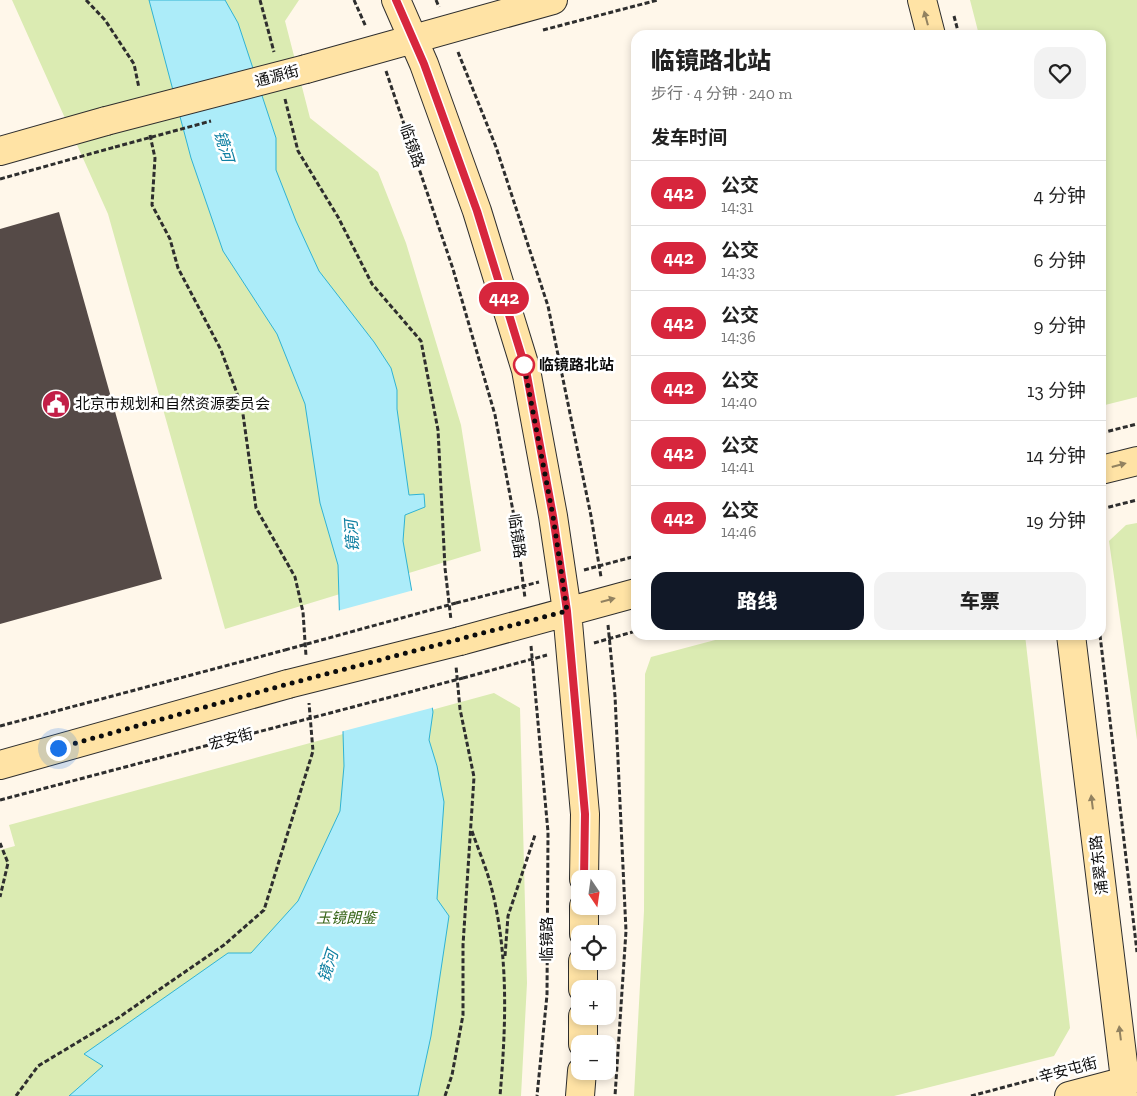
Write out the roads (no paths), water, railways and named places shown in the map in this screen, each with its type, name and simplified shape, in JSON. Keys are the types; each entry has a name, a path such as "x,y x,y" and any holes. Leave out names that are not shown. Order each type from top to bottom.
{"street":[{"path":"396,0 415,39 477,211 526,370 553,516 567,611 585,814 584,870"},
{"name":"通源街","path":"0,151 554,0"},
{"path":"922,0 930,30"},
{"path":"1106,469 1137,461"},
{"path":"0,765 288,684 455,642 631,594"},
{"name":"涌翠东路","path":"1072,640 1130,1085"},
{"path":"580,1096 581,1080"},
{"name":"辛安屯街","path":"1063,1085 1130,1085"}],"water":[{"name":"镜河","path":"149,0 225,0 238,23 276,138 276,170 296,221 319,271 374,342 391,368 397,390 397,409 409,495 424,494 425,507 405,515 403,541 433,712 429,740 437,766 444,802 437,899 449,916 431,1036 418,1096 69,1096 103,1066 84,1054 228,953 251,953 298,901 340,811 344,766 338,565 320,503 305,404 277,334 223,251 191,158"}],"place":[{"name":"临镜路北站","path":"524,365"},
{"name":"北京市规划和自然资源委员会","path":"56,404"}],"park label":[{"name":"玉镜朗鉴","path":"346,918"}]}
